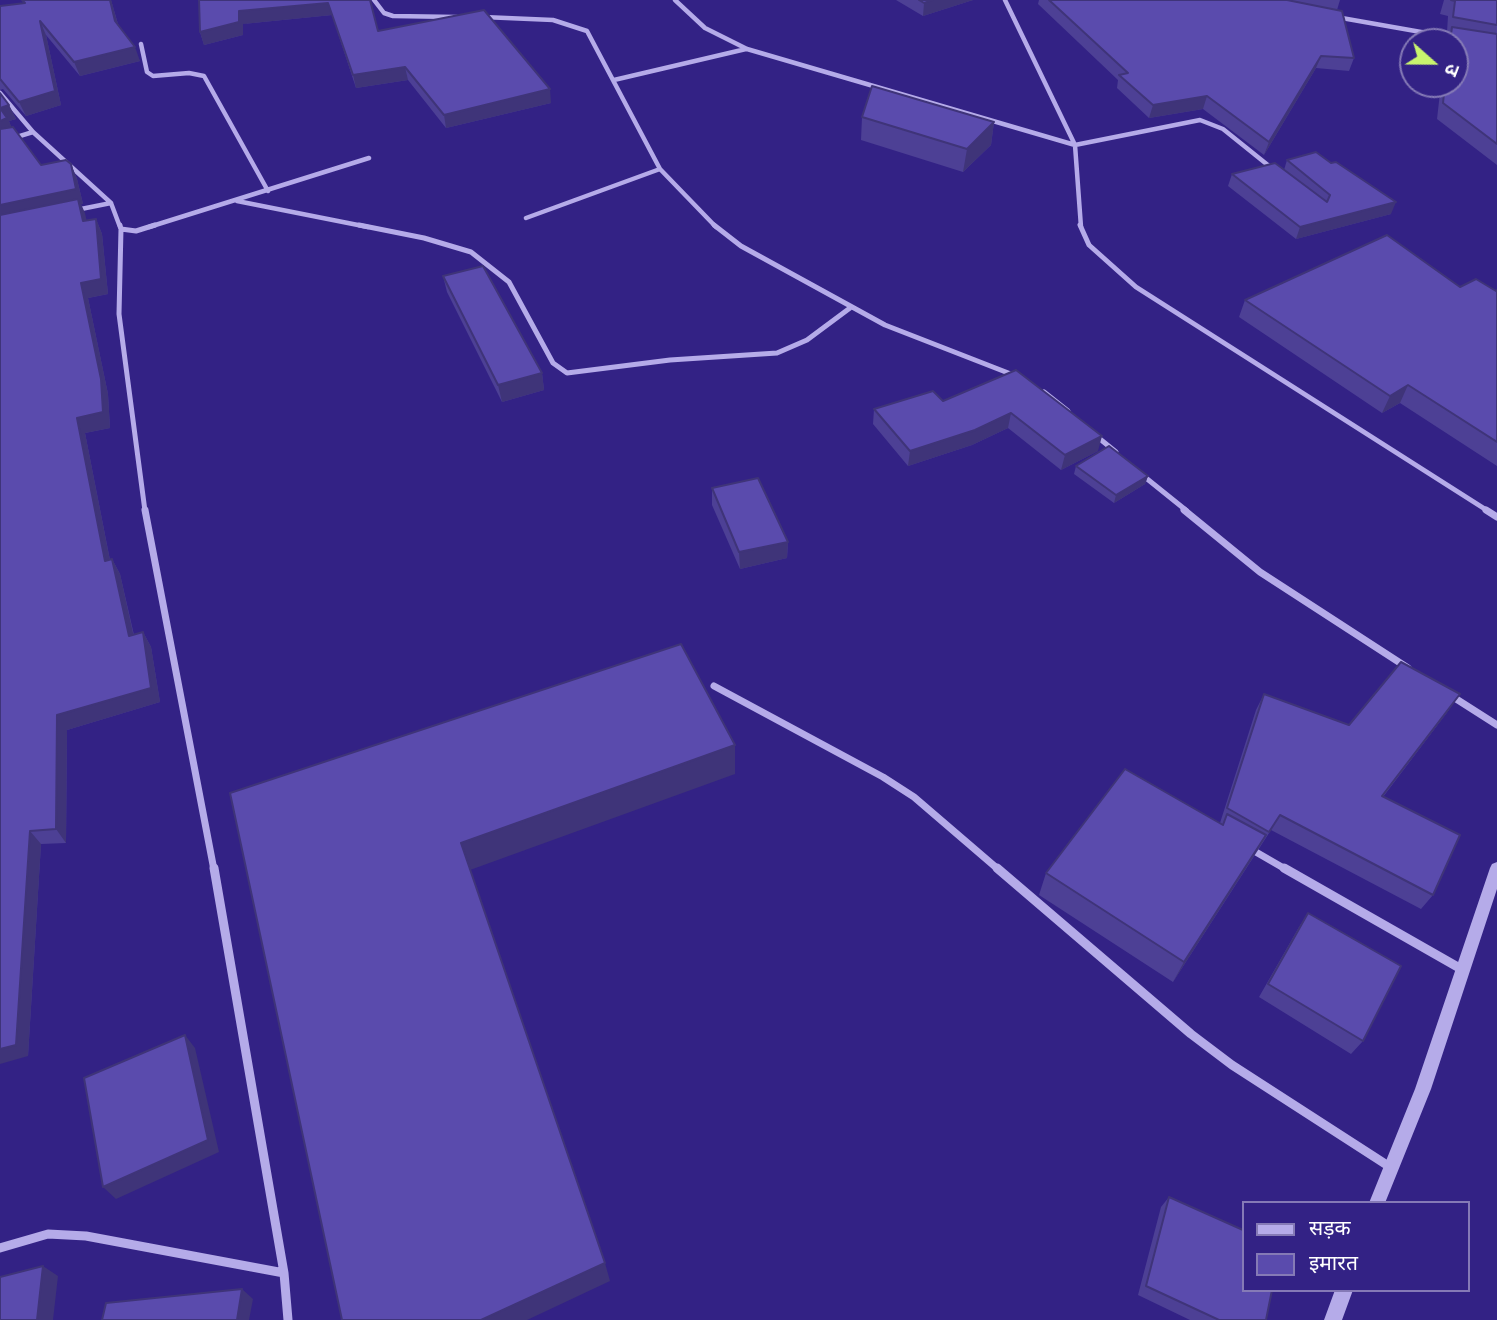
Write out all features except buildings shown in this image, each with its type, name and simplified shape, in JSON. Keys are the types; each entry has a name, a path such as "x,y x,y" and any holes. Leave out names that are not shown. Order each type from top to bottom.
{"street":[{"path":"374,0 384,13 393,16 542,19 578,26 592,38 660,169 718,229 741,246 850,308 1023,380"},
{"path":"676,0 705,27 747,49 1074,145 1200,120 1223,129 1282,177"},
{"path":"1005,0 1074,145 1082,233 1110,266 1148,295 1497,517"},
{"path":"1328,16 1400,28"},
{"path":"141,44 148,72 153,76 189,73 204,76 268,191"},
{"path":"614,80 747,49"},
{"path":"0,93 33,132 111,203 121,229 119,314 146,521 225,925 284,1273 288,1320"},
{"path":"0,142 33,132"},
{"path":"121,229 136,231 154,228 369,158"},
{"path":"526,218 660,169"},
{"path":"237,201 424,238 471,252 509,282 553,363 567,373 670,360 777,353 807,340 850,308"},
{"path":"74,210 111,203"},
{"path":"1032,384 1078,420"},
{"path":"1088,429 1120,456"},
{"path":"1130,465 1260,572 1416,673"},
{"path":"714,686 883,777 914,797 1191,1034 1232,1065 1391,1167"},
{"path":"1439,688 1497,725"},
{"path":"1240,843 1464,971"},
{"path":"1378,1201 1423,1089 1497,868"},
{"path":"0,1248 48,1234 86,1236 284,1273"},
{"path":"1333,1320 1344,1292"}]}
